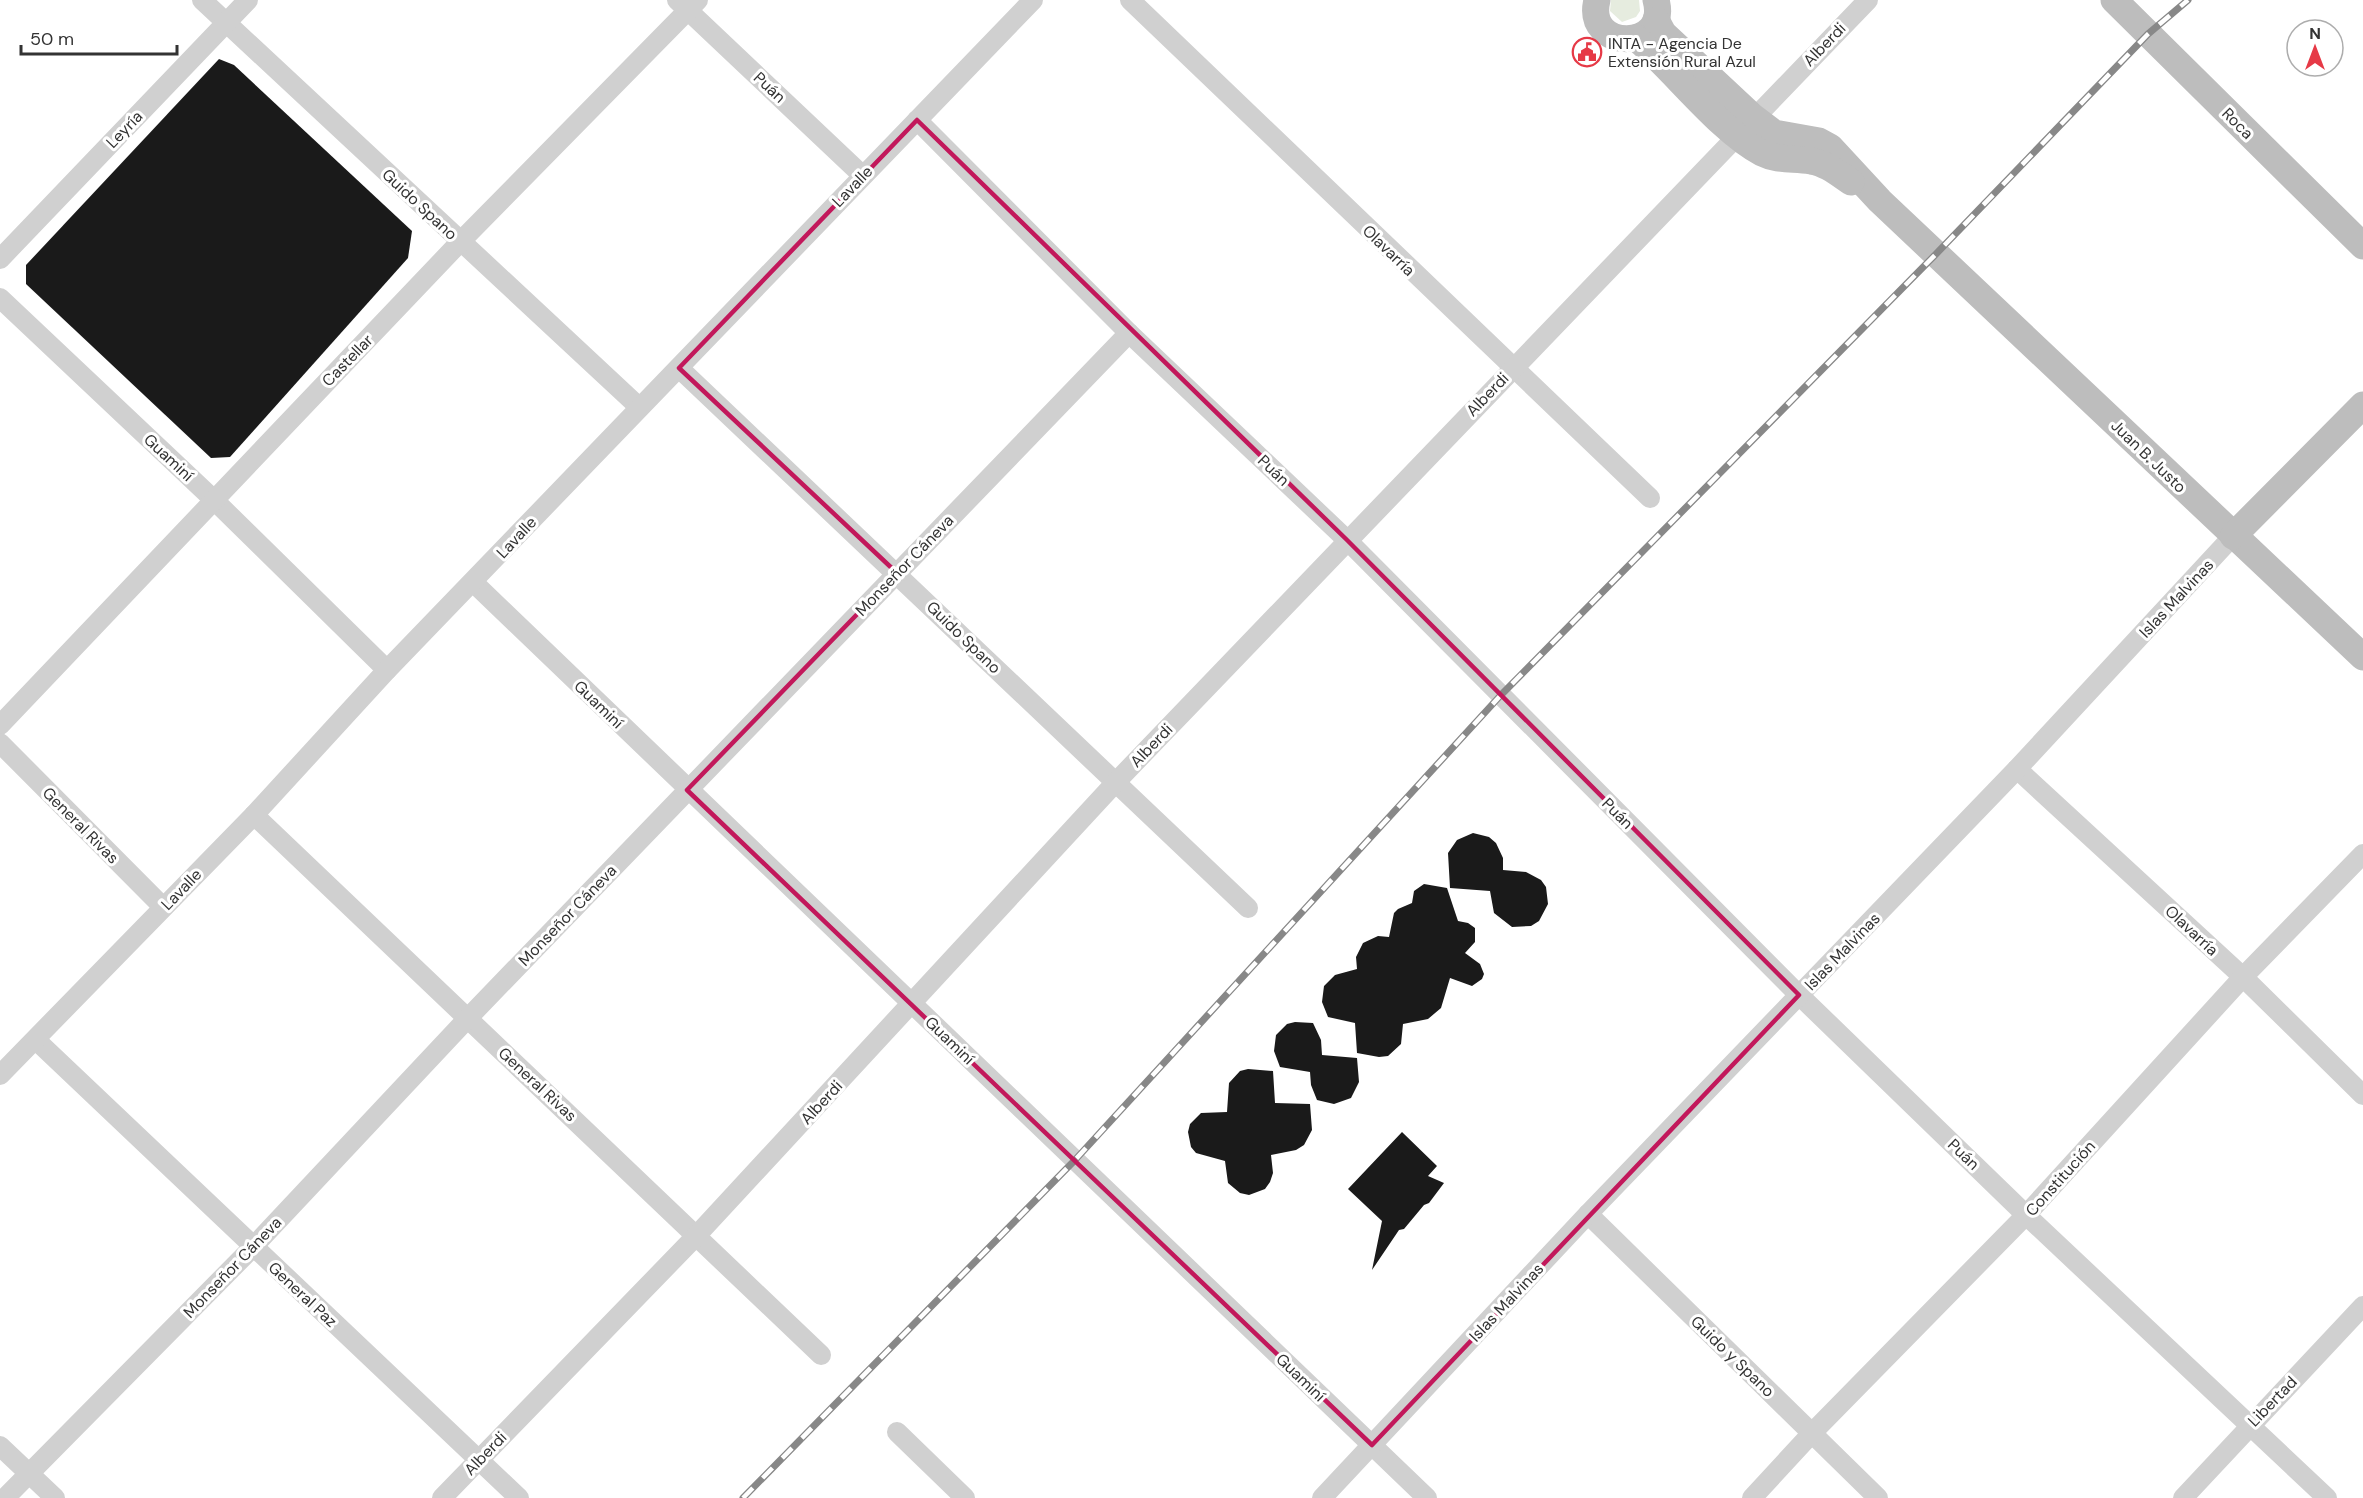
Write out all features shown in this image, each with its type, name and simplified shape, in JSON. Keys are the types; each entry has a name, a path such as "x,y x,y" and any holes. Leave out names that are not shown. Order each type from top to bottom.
{"main road":[{"path":"1597,0 1597,17 1608,33 1626,40 1636,38 1651,28 1656,10"},
{"name":"Roca","path":"2114,0 2363,246"},
{"path":"1656,10 1663,33 1745,126"},
{"path":"1636,38 1745,126"},
{"name":"Juan B. Justo","path":"1745,126 1819,141 1830,147 1880,201 2363,657"},
{"name":"Islas Malvinas","path":"2233,536 2363,405"}],"street":[{"name":"Guido Spano","path":"202,0 639,407"},
{"name":"Leyría","path":"0,259 248,0"},
{"name":"Lavalle","path":"0,1075 254,814 387,670 1033,0"},
{"name":"Olavarría","path":"1130,0 1511,368 1650,498"},
{"name":"Alberdi","path":"442,1498 697,1235 1116,782 1511,368 1868,0"},
{"name":"Puán","path":"688,4 862,175"},
{"name":"Castellar","path":"0,725 213,499 688,4"},
{"name":"Puán","path":"916,120 1129,333 1347,540 1799,995 2026,1215 2327,1498"},
{"name":"Guaminí","path":"0,298 213,499 387,670"},
{"name":"Monseñor Cáneva","path":"5,1498 253,1247 468,1018 1129,333"},
{"name":"Guido Spano","path":"679,368 1248,908"},
{"name":"Islas Malvinas","path":"1322,1498 1588,1214 2017,769 2233,536"},
{"name":"Guaminí","path":"473,582 687,790 1427,1498"},
{"name":"General Rivas","path":"0,743 163,907"},
{"name":"Olavarría","path":"2017,769 2243,977 2363,1095"},
{"name":"General Rivas","path":"254,814 821,1355"},
{"name":"Constitución","path":"1752,1498 1812,1433 2026,1215 2243,977 2363,854"},
{"name":"General Paz","path":"36,1040 519,1498"},
{"name":"Guido y Spano","path":"1588,1214 1878,1498"},
{"name":"Libertad","path":"2182,1498 2363,1306"},
{"path":"897,1432 965,1498"},
{"path":"0,1446 55,1498"}],"highlighted area":[{"path":"917,120 1347,540 1799,995 1372,1445 687,790 897,573 679,368"}],"shaded area":[{"path":"1611,0 1639,0 1640,11 1636,17 1622,22 1610,11"}],"building":[{"path":"219,59 234,65 412,231 408,258 230,457 211,458 26,284 26,265"},
{"path":"1473,833 1489,837 1496,843 1503,858 1503,870 1526,872 1541,880 1546,887 1548,904 1539,921 1531,926 1512,927 1494,913 1490,891 1450,888 1448,853 1457,840"},
{"path":"1424,884 1447,888 1458,921 1468,923 1475,928 1475,942 1465,953 1480,964 1484,974 1482,979 1472,986 1450,978 1441,1008 1428,1019 1403,1024 1401,1044 1388,1056 1379,1057 1357,1053 1355,1023 1328,1017 1322,1002 1324,986 1335,975 1357,969 1356,957 1363,943 1378,936 1389,937 1394,913 1412,903 1414,891"},
{"path":"1313,1023 1321,1040 1322,1055 1357,1058 1359,1082 1351,1098 1334,1104 1317,1100 1311,1085 1310,1072 1280,1067 1274,1051 1276,1035 1287,1024"},
{"path":"1248,1069 1273,1071 1275,1103 1310,1104 1312,1130 1304,1145 1296,1150 1271,1155 1273,1173 1270,1182 1265,1189 1249,1195 1240,1193 1228,1183 1225,1161 1196,1153 1191,1147 1188,1132 1190,1124 1201,1113 1227,1112 1229,1083 1240,1071"},
{"path":"1402,1132 1437,1166 1428,1176 1444,1183 1429,1203 1424,1205 1404,1229 1399,1230 1372,1270 1382,1221 1348,1189"}],"railway":[{"path":"743,1498 1075,1160 1500,696 1936,254 2148,34 2188,0"}],"place":[{"name":"INTA - Agencia De Extensión Rural Azul","path":"1587,52"}]}
